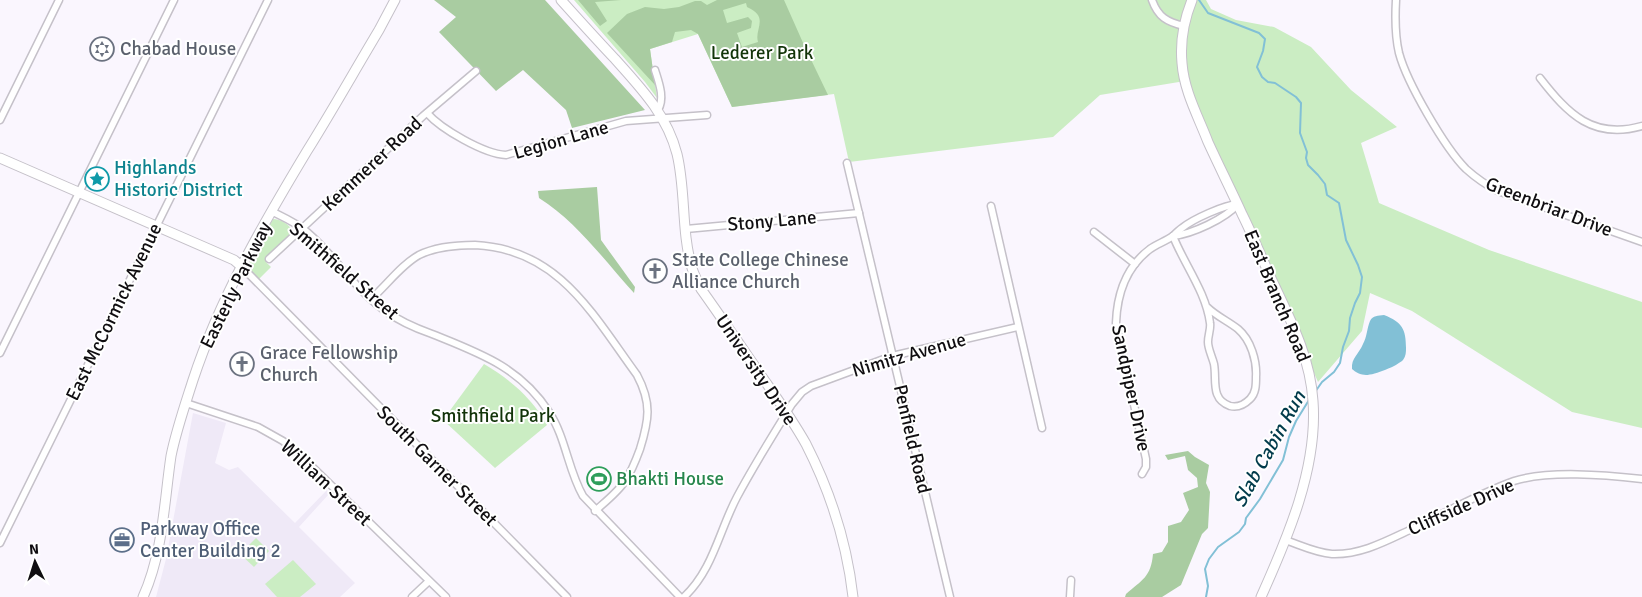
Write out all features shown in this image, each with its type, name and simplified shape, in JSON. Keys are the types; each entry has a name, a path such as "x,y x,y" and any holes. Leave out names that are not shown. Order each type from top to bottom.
{"main road":[{"name":"Easterly Parkway","path":"144,597 156,557 172,455 186,403 211,332 229,290 271,211 395,0"},
{"name":"University Drive","path":"561,0 647,95 663,119 674,142 679,164 692,268 701,289 787,412 806,445 831,502 845,551 852,597"},
{"name":"East Branch Road","path":"1191,1 1184,26 1182,62 1189,96 1215,158 1296,329 1307,361 1310,378 1313,415 1310,456 1285,540 1262,597"},
{"name":"South Garner Street","path":"0,158 234,260 241,266"}],"street":[{"path":"0,120 59,0"},
{"path":"0,353 174,0"},
{"name":"East McCormick Avenue","path":"0,542 268,0"},
{"path":"1152,0 1158,14 1163,19 1184,26"},
{"name":"Greenbriar Drive","path":"1396,0 1397,42 1407,73 1443,139 1465,168 1476,178 1498,191 1642,242"},
{"path":"655,70 661,95 658,110"},
{"name":"Kemmerer Road","path":"269,259 428,112 476,71"},
{"path":"1540,78 1563,106 1585,122 1603,128 1619,130 1642,126"},
{"name":"Legion Lane","path":"428,112 438,124 450,132 491,152 506,156 626,122 707,115"},
{"name":"Penfield Road","path":"847,164 950,597"},
{"name":"Sandpiper Drive","path":"1142,474 1146,467 1146,460 1116,323 1119,296 1126,278 1135,264 1149,250 1173,236 1186,234 1231,212 1238,204"},
{"path":"991,206 1042,428"},
{"name":"Smithfield Street","path":"271,211 302,228 382,309 402,322 485,356 502,365 523,381 537,395 552,417 562,437 583,496 682,597"},
{"name":"Stony Lane","path":"686,229 859,213"},
{"path":"1094,232 1135,264"},
{"path":"1173,236 1207,307 1210,324 1208,343 1214,362 1217,397 1222,402 1233,406 1244,404 1254,392 1257,372 1255,358 1250,346 1238,329 1207,307"},
{"path":"371,299 418,256 448,247 484,246 515,252 543,266 564,281 577,294 637,375 644,387 648,401 647,426 631,470 619,488 596,511"},
{"name":"South Garner Street","path":"241,266 567,597"},
{"path":"1210,333 1220,318"},
{"name":"Nimitz Avenue","path":"682,597 701,579 737,498 787,412 795,399 811,386 892,356 1018,326"},
{"name":"William Street","path":"186,403 258,427 283,441 301,456 446,597"},
{"name":"Cliffside Drive","path":"1285,540 1322,552 1344,554 1356,552 1378,545 1470,500 1516,481 1551,474 1642,479"},
{"path":"1070,597 1071,580"},
{"path":"412,597 429,581"}],"shaded area":[{"path":"193,413 226,423 215,463 229,470 238,467 295,523 327,490 329,494 299,527 355,583 340,597 156,597 166,559"}],"green space":[{"path":"434,0 545,0 645,110 572,128 566,110 523,70 496,91 439,32 456,17"},
{"path":"574,0 1206,0 1211,9 1236,20 1274,27 1311,47 1351,90 1397,127 1361,143 1379,203 1489,250 1642,302 1642,428 1572,412 1412,311 1370,293 1362,331 1318,382 1185,81 1100,95 1053,137 849,162 834,94 732,107 698,34 650,49 657,98"},
{"path":"578,0 621,0 595,2 607,21 600,26"},
{"name":"Lederer Park","path":"717,0 784,0 828,95 732,107 698,34 691,30 675,32 672,42 650,49 655,85 607,33 627,14 645,7 664,9 679,7 695,1 701,1 707,5","holes":["746,3 747,7 754,11 760,19 758,42 742,47 737,33 751,28 752,21 748,17 727,23 723,10"]},
{"path":"597,187 601,240 635,287 634,293 566,218 539,198 538,191"},
{"path":"273,219 284,222 292,231 266,257 266,262 271,267 259,279 249,269 248,264"},
{"name":"Smithfield Park","path":"484,364 520,390 535,406 547,425 495,468 443,420"},
{"path":"1188,451 1209,465 1206,483 1210,492 1208,528 1202,534 1181,585 1162,597 1125,597 1148,573 1153,554 1162,552 1168,542 1168,526 1181,522 1189,510 1183,493 1198,487 1197,478 1188,470 1185,456 1168,460 1165,455"},
{"path":"256,538 269,551 254,567 240,554"},
{"path":"293,560 316,584 300,597 277,597 265,584"}],"water":[{"path":"1384,315 1395,320 1404,331 1406,341 1405,357 1396,365 1380,372 1370,375 1358,373 1352,369 1353,362 1364,341 1370,321 1374,317"}],"waterway":[{"name":"Slab Cabin Run","path":"1199,0 1208,13 1259,33 1265,39 1257,67 1262,77 1268,82 1275,83 1296,97 1301,103 1300,133 1307,152 1308,165 1325,184 1327,195 1339,203 1346,240 1362,277 1360,293 1350,318 1349,331 1340,363 1315,392"},
{"name":"Slab Cabin Run","path":"1206,597 1208,586 1205,569 1209,559 1218,547 1239,532 1245,524 1246,518 1260,499 1283,460 1289,437 1309,400"}],"place":[{"name":"Chabad House","path":"102,49"},
{"name":"Highlands Historic District","path":"97,179"},
{"name":"State College Chinese Alliance Church","path":"655,271"},
{"name":"Grace Fellowship Church","path":"242,364"},
{"name":"Bhakti House","path":"599,479"},
{"name":"Parkway Office Center Building 2","path":"122,540"}]}
